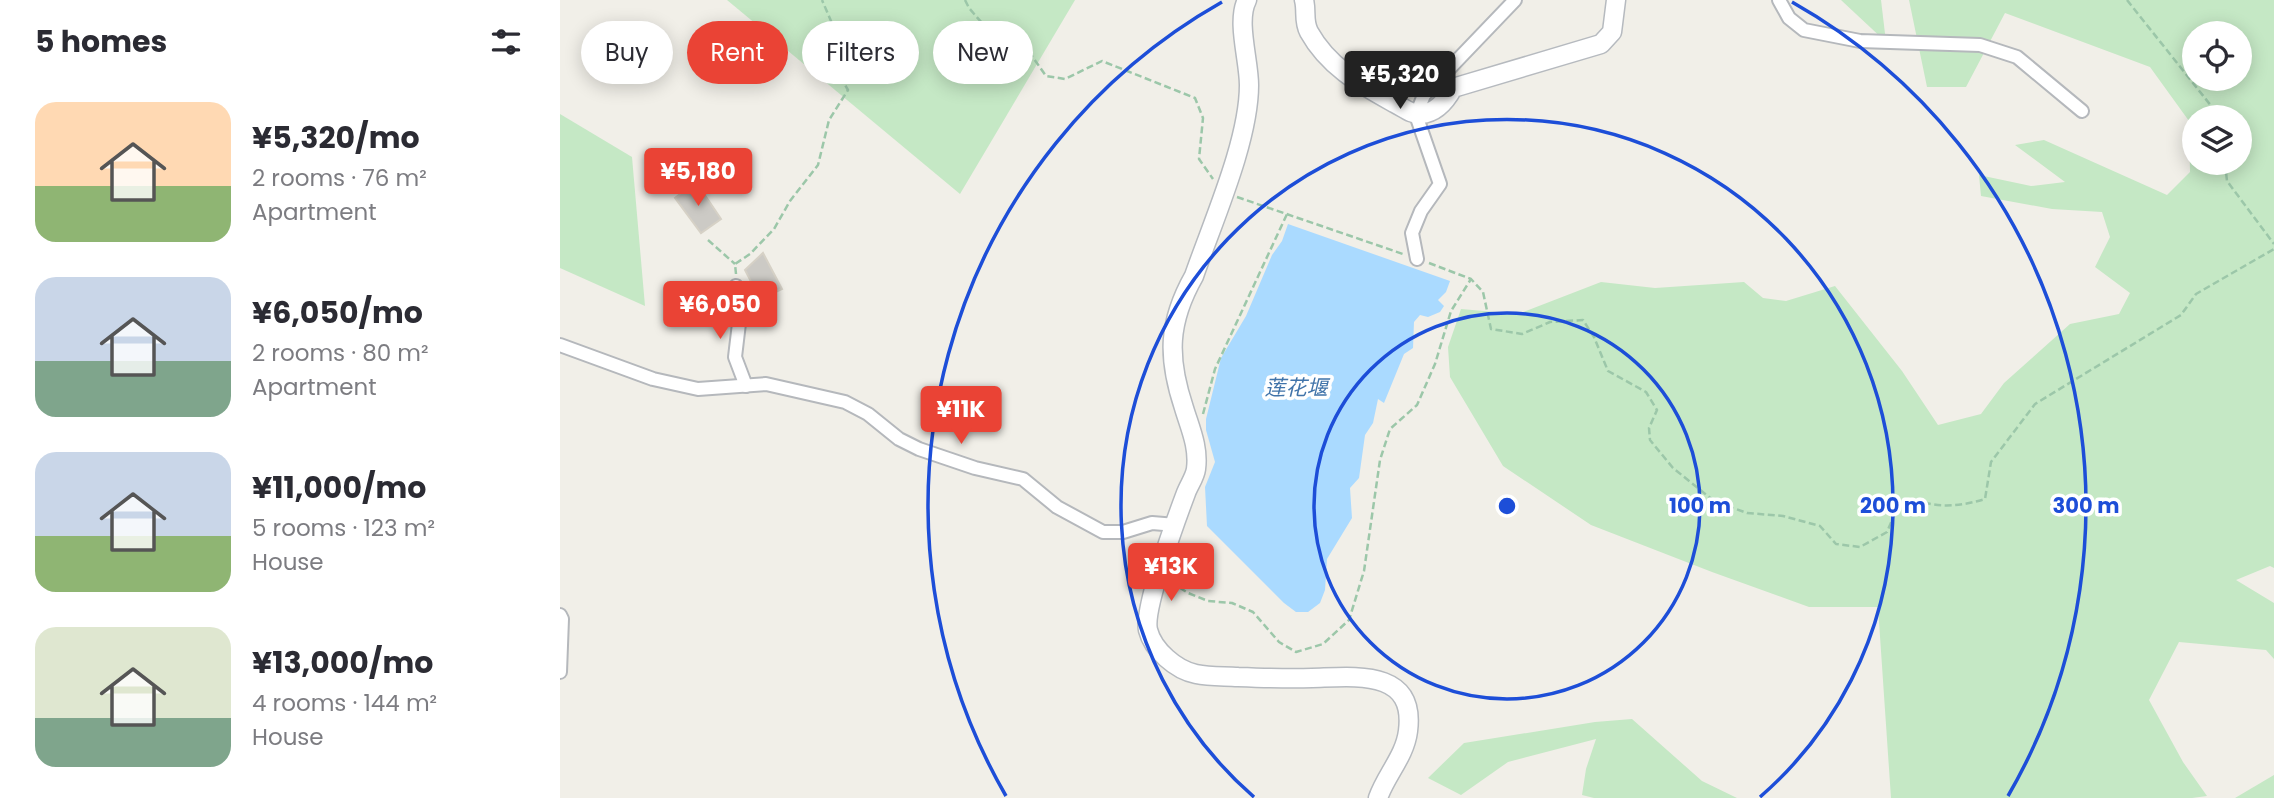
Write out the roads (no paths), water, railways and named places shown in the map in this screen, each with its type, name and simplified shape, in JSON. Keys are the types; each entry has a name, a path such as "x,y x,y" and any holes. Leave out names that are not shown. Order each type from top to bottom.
{"street":[{"path":"1247,0 1242,21 1249,86 1243,132 1194,276 1183,296 1172,334 1174,373 1197,446 1196,471 1148,609 1147,629 1156,646 1172,663 1195,674 1310,678 1362,676 1389,683 1404,697 1408,730 1404,749 1378,798"},
{"path":"1304,0 1305,22 1309,32 1330,59 1359,85 1416,115 1429,113 1445,102 1453,88 1601,44 1612,32 1616,0"},
{"path":"1417,259 1412,233 1421,211 1440,184 1416,115 1424,94 1515,0"},
{"path":"1779,0 1789,18 1804,30 1860,41 1980,45 2017,57 2082,111"},
{"path":"736,286 740,315 735,357 746,386"},
{"path":"560,345 653,379 698,389 766,384 845,402 868,414 899,439 919,449 975,468 1023,479 1057,507 1103,532 1123,532 1152,523 1176,525"},
{"path":"560,615 560,673"}],"water":[{"name":"莲花堰","path":"1288,224 1450,281 1446,292 1438,300 1444,306 1440,312 1428,317 1420,315 1414,322 1413,348 1404,354 1384,403 1378,399 1373,423 1365,435 1359,478 1350,488 1352,518 1327,559 1325,590 1320,603 1308,612 1296,612 1284,603 1207,526 1205,487 1215,462 1206,430 1206,419 1221,358 1246,316"}]}
